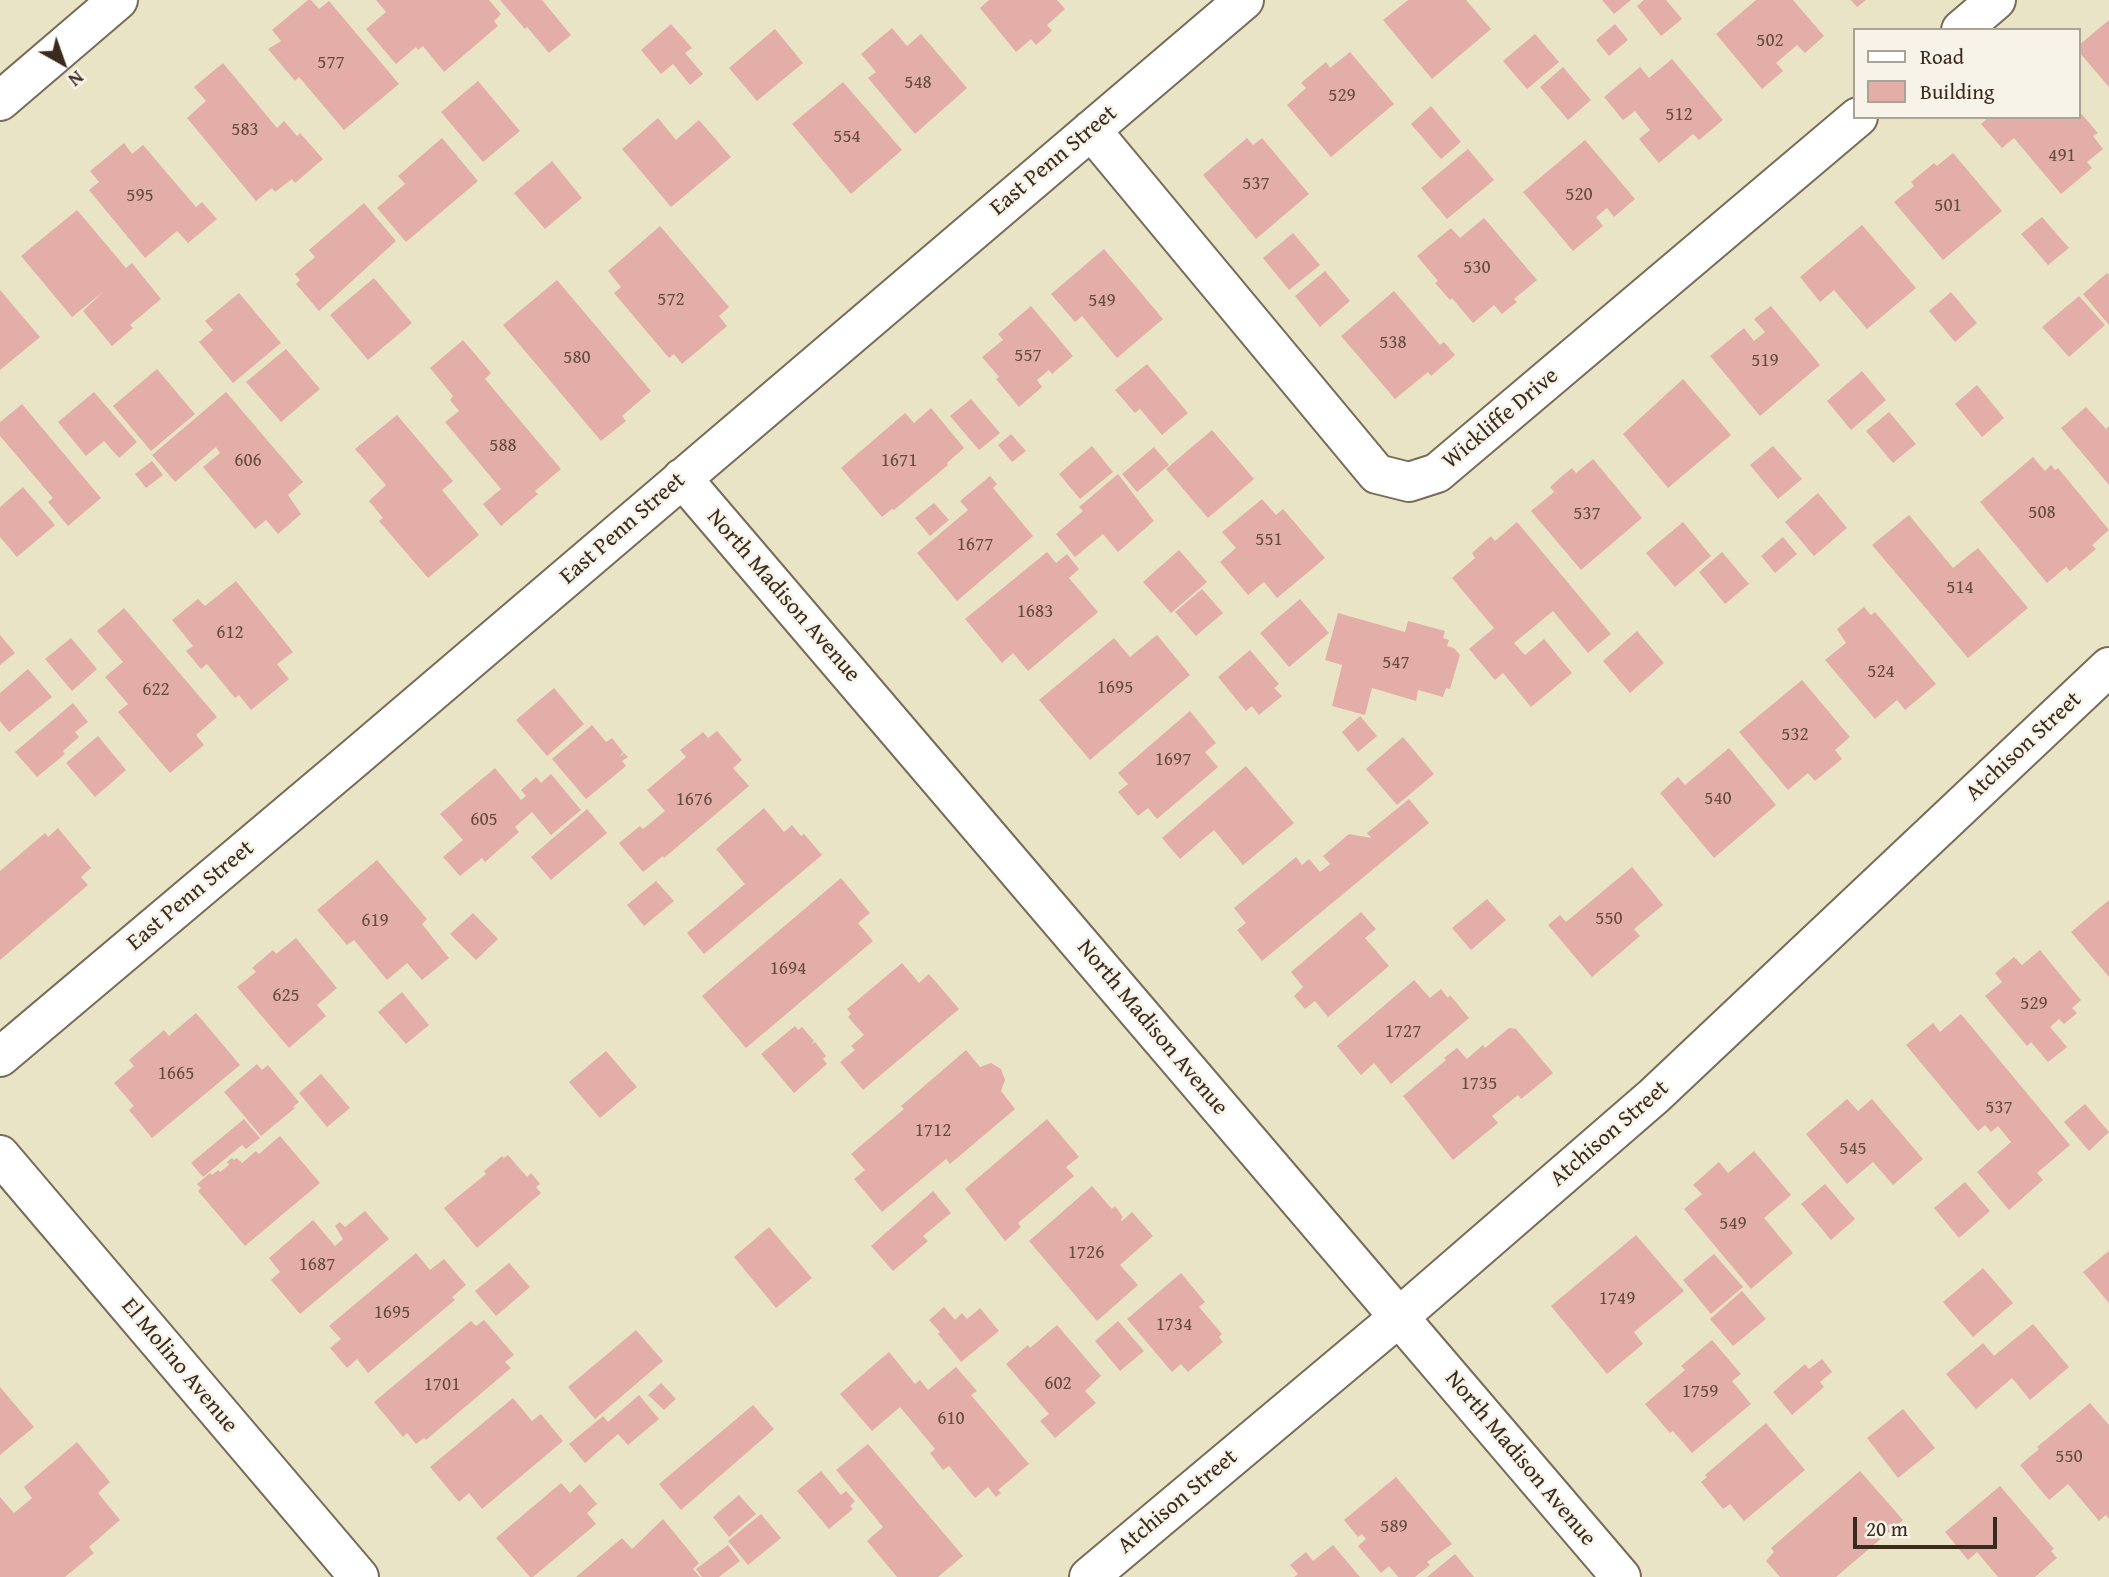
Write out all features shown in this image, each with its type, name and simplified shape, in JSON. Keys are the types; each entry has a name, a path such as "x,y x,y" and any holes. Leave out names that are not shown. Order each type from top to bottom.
{"street":[{"path":"0,101 118,0"},
{"name":"East Penn Street","path":"0,1057 1244,0"},
{"path":"1963,28 1996,0"},
{"name":"Wickliffe Drive","path":"1091,130 1377,474 1409,482 1437,472 1856,119"},
{"name":"North Madison Avenue","path":"682,478 1621,1577"},
{"name":"Atchison Street","path":"1089,1577 1399,1317 1654,1096 2109,667"},
{"name":"El Molino Avenue","path":"0,1155 359,1577"}],"building":[{"path":"308,0 319,9 329,1 399,84 344,130 299,77 295,81 268,49 281,41 272,30"},
{"path":"376,0 489,0 501,14 494,21 498,26 444,72 423,46 418,50 416,47 396,64 366,29 386,12"},
{"path":"500,0 542,0 571,35 549,53"},
{"path":"989,0 1057,0 1065,9 1047,25 1052,31 1036,45 1031,39 1016,52 980,8"},
{"path":"1408,0 1466,0 1491,29 1432,79 1383,20"},
{"path":"1602,0 1631,0 1614,14"},
{"path":"1644,0 1666,0 1682,19 1661,36 1637,6"},
{"path":"1756,0 1793,0 1824,36 1805,53 1797,45 1776,63 1783,71 1762,89 1716,34"},
{"path":"1851,0 1866,0 1857,7"},
{"path":"2109,20 2109,87 2081,54 2081,43"},
{"path":"671,24 692,48 685,53 703,74 690,85 673,64 661,74 641,50"},
{"path":"1615,24 1628,40 1609,56 1596,40"},
{"path":"892,28 907,46 921,34 967,88 915,134 868,78 876,72 861,54"},
{"path":"775,29 803,63 757,101 729,68"},
{"path":"1535,34 1559,62 1527,89 1503,61"},
{"path":"1350,52 1394,104 1331,157 1287,105 1306,88 1301,83 1326,62 1330,68"},
{"path":"1672,59 1723,120 1699,140 1693,134 1659,163 1639,139 1650,130 1635,111 1623,120 1604,97 1640,67 1649,78"},
{"path":"223,63 277,128 284,121 297,136 300,133 323,159 295,183 292,179 275,192 272,188 256,201 187,118 206,101 194,87"},
{"path":"1563,67 1591,100 1568,120 1540,87"},
{"path":"478,81 520,131 483,162 441,112"},
{"path":"843,82 902,150 851,194 792,124"},
{"path":"1431,106 1461,142 1441,159 1411,124"},
{"path":"2081,113 2098,133 2093,136 2103,149 2087,162 2092,168 2061,194 2014,138 2002,148 1981,124 1987,119 2081,119"},
{"path":"658,118 676,140 699,120 731,157 671,207 622,149"},
{"path":"442,138 478,181 406,242 377,208 405,184 398,176"},
{"path":"1247,138 1253,145 1262,138 1309,194 1256,239 1203,175"},
{"path":"1585,140 1635,199 1614,217 1607,208 1596,217 1603,226 1573,251 1523,192"},
{"path":"124,143 132,154 143,145 196,207 202,202 217,219 188,243 177,231 145,258 89,190 99,182 90,171"},
{"path":"1468,149 1494,180 1447,219 1421,188"},
{"path":"1953,153 2002,211 1943,260 1894,202 1914,186 1911,182 1934,163 1937,166"},
{"path":"552,161 582,198 545,229 514,193"},
{"path":"364,203 396,241 319,311 296,284 300,280 295,274 315,257 309,250"},
{"path":"77,210 126,268 132,263 161,299 130,325 133,328 112,346 83,311 103,292 72,317 21,256"},
{"path":"2042,217 2069,248 2048,265 2021,234"},
{"path":"1484,218 1537,280 1514,299 1517,302 1502,314 1494,305 1473,323 1435,283 1438,281 1417,256 1451,228 1460,238"},
{"path":"1862,225 1916,288 1867,329 1834,290 1820,302 1800,277"},
{"path":"660,226 729,307 719,316 727,326 682,364 674,354 669,358 614,293 621,287 608,271"},
{"path":"1293,233 1320,265 1289,290 1263,258"},
{"path":"1104,249 1163,319 1117,358 1082,316 1075,322 1051,294"},
{"path":"1325,271 1350,301 1320,327 1295,296"},
{"path":"2107,273 2109,275 2109,325 2083,294"},
{"path":"374,278 412,323 368,360 330,315"},
{"path":"557,280 651,391 622,416 626,421 601,441 503,325"},
{"path":"0,290 40,337 0,370"},
{"path":"1394,291 1440,345 1444,342 1455,355 1431,376 1428,372 1395,399 1341,336"},
{"path":"1951,292 1977,323 1955,342 1929,311"},
{"path":"239,293 281,343 233,383 199,342 213,330 205,321"},
{"path":"2079,296 2105,325 2069,357 2042,327"},
{"path":"1031,306 1073,356 1052,374 1049,370 1037,380 1042,387 1019,407 982,357 1003,340 998,334"},
{"path":"1771,306 1820,365 1760,416 1710,356 1744,328 1754,341 1765,332 1754,319"},
{"path":"463,340 491,373 485,379 561,469 535,491 538,494 501,526 483,504 501,489 445,422 459,411 450,400 453,396 430,368"},
{"path":"286,349 320,389 281,422 246,382"},
{"path":"1147,364 1188,413 1162,435 1140,409 1135,413 1115,390"},
{"path":"157,369 195,414 151,451 113,406"},
{"path":"1862,371 1886,400 1851,430 1827,401"},
{"path":"1683,379 1731,435 1668,488 1623,434"},
{"path":"1977,385 2004,418 1982,437 1955,404"},
{"path":"94,392 137,442 119,458 104,441 86,456 58,422"},
{"path":"226,392 303,482 288,495 301,514 278,534 266,520 255,529 203,467 220,453 216,447 175,482 152,455"},
{"path":"971,399 1000,433 979,450 950,416"},
{"path":"22,404 101,498 68,526 48,502 53,498 0,436 0,422"},
{"path":"2086,407 2106,429 2109,426 2109,485 2061,428"},
{"path":"931,408 964,448 948,465 882,517 841,468 905,413 914,423"},
{"path":"1889,412 1916,444 1893,463 1866,431"},
{"path":"397,415 453,481 442,490 479,535 428,578 379,521 383,518 369,501 386,485 355,449"},
{"path":"1212,430 1254,479 1208,518 1166,469"},
{"path":"1011,434 1026,451 1012,462 998,445"},
{"path":"1092,446 1113,472 1080,499 1059,474"},
{"path":"1773,446 1802,479 1778,499 1750,465"},
{"path":"1154,447 1169,465 1137,492 1122,474"},
{"path":"2033,457 2045,471 2051,465 2055,470 2058,468 2109,530 2092,545 2096,549 2070,571 2066,567 2047,583 1980,502"},
{"path":"1593,459 1642,518 1581,570 1531,511 1554,492 1550,487 1561,477 1572,468 1576,473"},
{"path":"152,461 163,475 146,488 135,474"},
{"path":"1118,474 1154,521 1118,552 1103,534 1075,557 1056,534 1083,511 1079,507"},
{"path":"990,476 997,484 993,488 1033,536 957,601 917,553 968,510 960,501"},
{"path":"23,487 55,525 17,557 0,537 0,507"},
{"path":"1818,493 1847,528 1814,556 1785,522"},
{"path":"1262,499 1276,515 1283,509 1325,558 1277,598 1264,582 1248,595 1220,562 1236,548 1222,532"},
{"path":"934,503 949,520 930,536 915,518"},
{"path":"1909,515 1953,568 1978,548 2028,608 1968,658 1872,545"},
{"path":"1517,522 1611,634 1588,653 1553,611 1514,643 1525,655 1544,639 1572,673 1531,707 1503,673 1495,680 1469,649 1494,628 1452,578 1475,558 1472,553 1491,536 1495,541"},
{"path":"1683,522 1711,556 1675,587 1646,553"},
{"path":"1783,537 1797,554 1775,573 1761,556"},
{"path":"1179,550 1207,582 1171,613 1143,582"},
{"path":"1047,552 1056,563 1067,554 1079,569 1069,578 1098,612 1028,671 1013,653 1002,663 965,619"},
{"path":"1722,552 1749,584 1725,604 1699,572"},
{"path":"236,581 293,652 277,664 289,679 251,710 239,695 235,698 207,664 201,669 186,651 193,646 172,620 198,599 205,606"},
{"path":"1202,589 1223,613 1196,636 1175,612"},
{"path":"1300,599 1329,633 1289,667 1260,633"},
{"path":"1864,607 1871,615 1875,612 1936,684 1905,710 1897,700 1875,719 1825,660 1846,643 1837,629"},
{"path":"124,608 217,717 196,735 204,745 170,773 118,712 128,704 105,677 123,662 97,631"},
{"path":"1338,613 1405,632 1408,621 1445,631 1443,638 1449,640 1447,646 1454,648 1460,655 1450,689 1446,688 1443,697 1418,690 1416,701 1372,688 1365,715 1332,706 1342,665 1325,660"},
{"path":"1637,631 1664,663 1630,693 1603,661"},
{"path":"0,635 15,653 0,665"},
{"path":"1157,635 1190,675 1090,760 1039,700 1114,638 1130,657"},
{"path":"71,638 97,669 72,691 45,659"},
{"path":"1250,650 1279,684 1274,688 1282,696 1259,715 1252,706 1246,711 1218,677"},
{"path":"28,669 52,697 9,732 0,721 0,693"},
{"path":"1802,680 1850,737 1835,750 1842,759 1815,781 1808,773 1788,790 1739,732"},
{"path":"554,688 584,724 547,756 516,720"},
{"path":"73,703 88,722 75,732 79,737 63,751 65,754 37,777 15,752"},
{"path":"1190,711 1216,743 1205,752 1218,767 1157,819 1148,808 1138,816 1118,792 1128,784 1118,773"},
{"path":"1360,716 1377,736 1358,752 1342,732"},
{"path":"592,725 606,742 612,738 623,752 619,758 624,753 628,757 622,761 626,766 586,799 552,759"},
{"path":"717,731 742,760 733,768 749,786 664,858 663,856 643,872 619,843 640,826 643,829 665,811 647,790 686,757 680,750 703,732 708,738"},
{"path":"98,736 126,770 95,797 66,763"},
{"path":"1403,737 1434,774 1397,805 1366,769"},
{"path":"1729,748 1776,805 1714,858 1660,793 1678,777 1685,785"},
{"path":"1246,766 1294,823 1243,865 1214,830 1180,859 1162,838"},
{"path":"495,768 521,800 526,796 521,790 536,777 541,783 551,774 581,810 551,835 532,812 515,827 519,832 485,862 482,858 460,876 443,857 463,840 440,814"},
{"path":"1409,799 1429,823 1262,961 1237,930 1246,923 1234,908 1296,857 1302,865 1309,859 1320,872 1330,864 1323,856 1349,834 1371,838 1367,833"},
{"path":"764,808 784,832 792,825 801,836 804,834 822,855 704,954 687,933 745,884 716,849"},
{"path":"587,809 607,833 551,880 531,857"},
{"path":"58,828 91,868 81,877 88,885 0,960 0,871 45,833 48,837"},
{"path":"377,860 427,919 422,924 449,958 422,980 407,963 387,980 354,940 347,945 317,910"},
{"path":"1632,867 1663,905 1634,929 1640,936 1592,977 1548,925 1560,915 1566,922"},
{"path":"841,878 870,913 858,923 873,941 746,1048 702,996"},
{"path":"656,881 674,901 644,926 627,905"},
{"path":"1487,899 1506,920 1471,950 1452,928"},
{"path":"2109,900 2109,977 2071,932"},
{"path":"1361,912 1376,929 1365,938 1389,966 1328,1017 1315,1001 1305,1009 1294,996 1303,987 1291,972"},
{"path":"473,913 498,939 476,960 450,934"},
{"path":"296,938 337,988 317,1005 326,1016 289,1048 237,987 256,972 252,968 273,950 276,954"},
{"path":"2040,950 2081,1000 2072,1008 2077,1013 2064,1024 2059,1019 2050,1027 2067,1047 2048,1062 2031,1042 2027,1046 1985,996 2002,982 1995,973 2014,957 2022,965"},
{"path":"902,963 919,983 929,974 959,1009 863,1090 840,1062 855,1050 851,1046 864,1035 848,1017 851,1014 847,1009"},
{"path":"1414,980 1430,998 1441,989 1448,998 1450,995 1469,1018 1391,1084 1374,1063 1361,1075 1337,1046"},
{"path":"402,992 429,1025 406,1044 378,1012"},
{"path":"196,1013 240,1065 152,1138 129,1110 134,1106 114,1083 134,1066 129,1060 164,1030 169,1036"},
{"path":"1961,1014 2070,1145 2037,1173 2043,1180 2009,1210 1977,1172 2011,1142 1998,1126 1991,1132 1985,1125 1978,1131 1906,1045 1933,1023 1940,1032"},
{"path":"795,1026 798,1030 802,1027 814,1041 811,1045 815,1042 826,1056 823,1059 827,1064 794,1093 761,1054"},
{"path":"1509,1028 1516,1029 1553,1073 1521,1099 1518,1095 1492,1116 1498,1123 1453,1160 1403,1096 1457,1048 1467,1059"},
{"path":"966,1050 980,1067 991,1063 1001,1069 1005,1080 1001,1091 1015,1109 950,1164 946,1159 882,1212 854,1179 865,1170 851,1154 904,1109 901,1106"},
{"path":"606,1051 637,1087 600,1118 569,1082"},
{"path":"257,1064 262,1070 268,1065 299,1102 261,1136 224,1092"},
{"path":"321,1074 350,1108 327,1127 299,1093"},
{"path":"1847,1099 1858,1111 1872,1099 1923,1159 1893,1185 1873,1162 1847,1184 1806,1134"},
{"path":"2085,1104 2109,1132 2089,1151 2064,1122"},
{"path":"244,1119 260,1138 246,1149 242,1145 203,1177 191,1163"},
{"path":"1047,1119 1079,1157 1066,1167 1074,1176 1018,1223 1021,1227 1005,1241 965,1189"},
{"path":"280,1136 320,1183 245,1246 198,1191 201,1188 197,1184 210,1173 212,1175 218,1170 220,1172 229,1165 227,1162 232,1158 237,1158 242,1163 256,1151 259,1154"},
{"path":"1754,1151 1791,1195 1764,1218 1793,1253 1751,1289 1684,1209 1702,1194 1693,1185 1719,1162 1728,1173"},
{"path":"508,1155 527,1177 531,1173 540,1184 536,1187 541,1193 477,1248 444,1208 486,1174 484,1171 502,1156 504,1158"},
{"path":"1965,1182 1990,1211 1959,1238 1934,1208"},
{"path":"1825,1184 1855,1219 1831,1240 1801,1204"},
{"path":"1092,1186 1112,1209 1115,1206 1123,1217 1122,1221 1132,1212 1153,1236 1120,1265 1138,1285 1097,1321 1029,1241"},
{"path":"933,1191 951,1213 923,1236 928,1241 893,1271 871,1246"},
{"path":"365,1211 389,1239 300,1314 271,1280 280,1272 269,1258 313,1220 335,1246 343,1239 335,1226 340,1222 345,1227"},
{"path":"769,1227 812,1278 776,1308 734,1257"},
{"path":"1636,1235 1684,1291 1634,1332 1643,1344 1607,1374 1551,1306"},
{"path":"2109,1251 2109,1303 2083,1272"},
{"path":"416,1253 430,1270 444,1259 466,1285 452,1297 455,1300 368,1373 357,1359 347,1368 330,1348 341,1339 329,1326"},
{"path":"1714,1254 1743,1287 1711,1314 1683,1280"},
{"path":"509,1263 530,1287 496,1316 475,1291"},
{"path":"1983,1268 2013,1303 1973,1337 1943,1302"},
{"path":"1181,1273 1205,1302 1199,1307 1222,1334 1219,1337 1223,1342 1188,1372 1181,1364 1172,1372 1127,1319"},
{"path":"1742,1291 1766,1319 1733,1346 1710,1319"},
{"path":"944,1307 955,1320 962,1313 967,1319 980,1308 999,1331 961,1362 929,1320"},
{"path":"484,1320 514,1355 505,1362 511,1368 426,1440 424,1438 416,1444 407,1433 403,1437 374,1402 471,1321 476,1326"},
{"path":"1118,1321 1144,1351 1120,1371 1095,1341"},
{"path":"2033,1324 2069,1367 2030,1400 2012,1378 1976,1409 1946,1374 1983,1343 1994,1356"},
{"path":"1057,1325 1101,1376 1085,1391 1096,1403 1055,1438 1040,1421 1049,1414 1006,1364"},
{"path":"636,1330 663,1361 595,1419 568,1387"},
{"path":"1712,1340 1741,1374 1732,1381 1751,1404 1692,1453 1645,1404 1685,1370 1681,1366"},
{"path":"889,1352 915,1384 920,1380 928,1390 956,1367 977,1391 971,1395 1029,1464 998,1490 1001,1493 996,1497 988,1487 975,1498 949,1466 943,1470 930,1453 935,1449 900,1407 872,1431 840,1394"},
{"path":"1822,1359 1832,1372 1820,1382 1824,1387 1792,1415 1773,1392 1805,1364 1809,1369"},
{"path":"661,1383 676,1399 664,1410 648,1395"},
{"path":"0,1387 34,1427 0,1455"},
{"path":"639,1395 659,1419 628,1445 618,1434 585,1463 569,1444 603,1416 608,1422"},
{"path":"513,1398 532,1421 541,1414 563,1441 482,1509 469,1493 459,1502 430,1467"},
{"path":"2090,1403 2109,1425 2109,1519 2106,1515 2099,1521 2068,1484 2049,1500 2020,1465 2039,1449 2037,1447"},
{"path":"753,1405 774,1429 681,1510 659,1484"},
{"path":"1903,1409 1935,1448 1898,1478 1867,1438"},
{"path":"1766,1423 1805,1470 1744,1521 1730,1504 1723,1509 1701,1482 1707,1477 1705,1475"},
{"path":"77,1442 110,1482 98,1493 120,1520 89,1547 94,1553 65,1577 0,1577 0,1497 14,1513 32,1498 24,1487"},
{"path":"868,1444 963,1556 938,1577 897,1577 867,1541 883,1527 836,1470"},
{"path":"821,1471 841,1495 846,1491 855,1501 850,1506 853,1509 829,1529 797,1491"},
{"path":"1860,1471 1903,1520 1836,1577 1780,1577 1766,1561 1774,1552 1771,1548"},
{"path":"1396,1477 1452,1544 1427,1562 1430,1565 1415,1577 1398,1577 1389,1566 1381,1573 1358,1546 1366,1539 1362,1534 1358,1537 1344,1520"},
{"path":"561,1483 570,1493 580,1484 597,1504 587,1513 596,1524 530,1577 496,1538"},
{"path":"2000,1486 2054,1549 2051,1551 2057,1558 2035,1577 1998,1577 1977,1552 1968,1560 1945,1532"},
{"path":"739,1495 756,1514 729,1537 713,1517"},
{"path":"761,1514 781,1538 748,1565 728,1541"},
{"path":"663,1519 699,1563 693,1569 700,1577 576,1577 622,1538 632,1549"},
{"path":"728,1545 740,1561 719,1577 702,1577 696,1569"},
{"path":"1333,1545 1360,1577 1294,1577 1298,1574 1290,1565 1306,1552 1313,1561"},
{"path":"1455,1554 1474,1577 1427,1577"}]}
